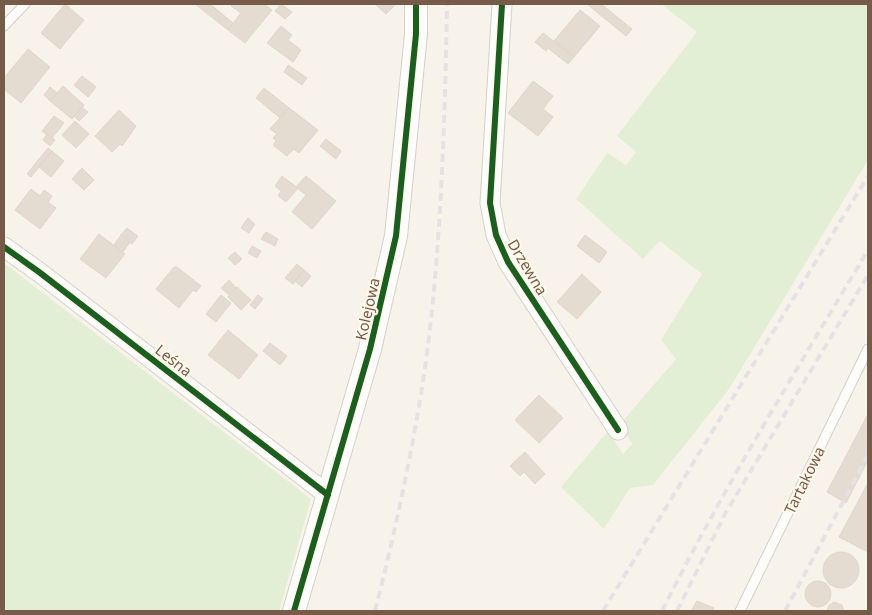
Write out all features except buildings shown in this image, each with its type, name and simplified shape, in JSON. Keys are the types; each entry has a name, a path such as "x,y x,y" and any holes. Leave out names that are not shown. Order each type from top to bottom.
{"street":[{"name":"Kolejowa","path":"294,611 370,349 396,236 416,34 416,4"},
{"name":"Drzewna","path":"502,4 490,203 492,221 508,262 618,430"},
{"name":"Leśna","path":"4,248 47,278 328,495"}],"lane":[{"path":"4,26 25,4"},
{"name":"Tartakowa","path":"740,611 868,349"}],"green space":[{"path":"661,4 868,4 868,160 729,389 653,485 630,488 604,529 561,487 608,431 623,454 632,444 620,424 676,359 661,340 702,274 660,241 643,259 576,199 607,153 626,165 636,152 617,136 697,32"},
{"path":"4,263 311,499 279,611 4,611"}],"railway":[{"path":"375,611 407,471 430,329 440,207 447,4"},
{"path":"603,611 868,176"},
{"path":"662,611 710,519 868,250"},
{"path":"677,611 725,514 868,275"},
{"path":"785,611 868,455"}],"cycle path":[{"path":"294,611 370,349 396,236 416,34 416,4"},
{"path":"502,4 490,203 496,235 508,262 618,430"},
{"path":"4,247 328,495"}]}
